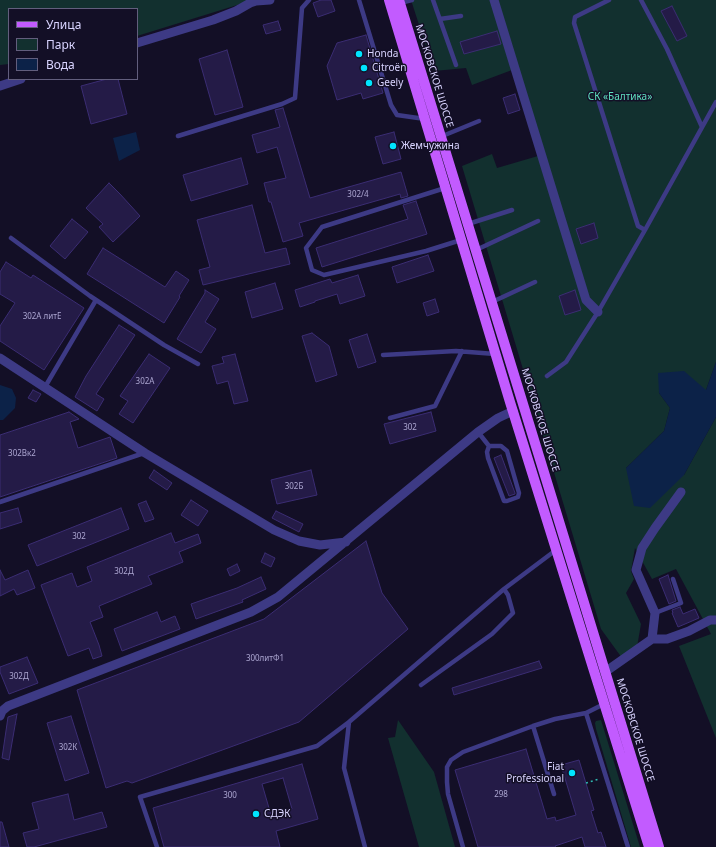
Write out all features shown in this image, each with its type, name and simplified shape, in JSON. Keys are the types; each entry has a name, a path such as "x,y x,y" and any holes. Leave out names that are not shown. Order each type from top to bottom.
{"main road":[{"name":"МОСКОВСКОЕ ШОССЕ","path":"389,0 495,354 649,847"},
{"name":"МОСКОВСКОЕ ШОССЕ","path":"399,2 659,847"},
{"path":"513,411 523,408"}],"street":[{"path":"138,43 213,20 236,11 256,0 270,0"},
{"path":"494,0 586,300 598,312"},
{"path":"0,86 18,80"},
{"path":"0,358 145,453 274,530 300,541 320,545 346,542"},
{"path":"0,716 2,711 8,706 251,612 278,597 478,432 498,418 513,411"},
{"path":"652,639 655,614 636,570 642,548 654,528 681,492"},
{"path":"605,672 652,639 667,640 710,620 716,620"}],"lane":[{"path":"178,136 282,104 296,98 302,8 308,0"},
{"path":"359,0 391,105 396,115 425,119"},
{"path":"399,2 412,0"},
{"path":"433,0 456,65"},
{"path":"609,0 575,17 574,23 638,226 645,230"},
{"path":"641,0 667,49 702,127"},
{"path":"440,19 460,16"},
{"path":"547,376 566,362 598,312 716,102"},
{"path":"440,137 479,121"},
{"path":"446,188 322,227 306,248 312,270 324,275 426,251 461,240"},
{"path":"467,224 512,210"},
{"path":"475,250 538,221"},
{"path":"11,238 96,300 164,345 198,364"},
{"path":"491,303 535,282"},
{"path":"45,387 96,300"},
{"path":"383,355 456,351 495,354"},
{"path":"390,418 434,406 462,351"},
{"path":"478,432 489,446"},
{"path":"489,446 501,446 507,451 519,493 518,497 504,501 488,458 487,452 489,446"},
{"path":"0,502 145,453"},
{"path":"157,847 140,797 317,746 349,722 504,589 556,550"},
{"path":"655,614 681,603 673,579"},
{"path":"421,685 492,634 513,613 508,595 504,589"},
{"path":"463,847 448,794 447,767 451,760 463,752 533,726 586,713 604,704"},
{"path":"586,713 628,847"},
{"path":"349,722 344,768 365,847"},
{"path":"533,726 554,794"}],"path":[{"path":"586,783 606,777"}],"green space":[{"path":"0,0 246,0 247,2 138,36 138,8 8,8 8,64 0,65"},
{"name":"СК «Балтика»","path":"411,0 716,0 716,362 706,390 659,393 670,408 664,431 626,468 684,475 716,417 716,738 679,646 711,634 676,569 652,579 635,548 631,571 634,579 626,593 641,624 637,647 622,658 601,629 462,166 492,154 497,168 538,156 512,70 472,85 466,68 434,71"},
{"path":"398,720 434,772 455,847 419,847 388,738 395,737"},
{"path":"601,720 640,847 631,847 596,729 596,721"}],"water":[{"path":"136,132 140,150 119,161 113,138"},
{"path":"716,362 716,417 684,475 650,508 634,506 626,468 664,431 670,408 659,393 658,373 684,371 706,390"},
{"path":"0,385 12,389 16,398 15,408 3,420 0,420"}],"building":[{"path":"321,0 331,0 335,11 318,17 313,3"},
{"path":"672,6 687,36 677,41 661,11"},
{"path":"278,21 281,30 266,34 263,25"},
{"path":"497,31 501,44 464,54 460,42"},
{"path":"366,35 383,93 363,99 361,93 337,100 327,66 337,43"},
{"path":"227,50 243,107 215,115 199,59"},
{"path":"103,80 118,80 127,114 91,124 81,86"},
{"path":"515,94 520,110 508,114 503,98"},
{"path":"283,108 310,198 401,172 408,196 401,198 400,194 299,223 303,236 283,242 264,183 286,178 277,147 257,153 252,135 280,127 275,110"},
{"path":"394,132 401,159 383,164 375,137"},
{"path":"241,158 248,184 191,201 183,175"},
{"path":"109,183 140,216 113,242 99,227 103,224 86,208"},
{"path":"416,201 427,234 322,267 316,248 408,219 403,205"},
{"path":"252,205 265,253 286,248 290,264 203,285 199,270 210,267 197,220"},
{"path":"72,219 88,232 65,259 50,246"},
{"path":"594,223 598,238 581,244 576,229"},
{"path":"103,248 165,287 176,271 189,280 164,323 87,274"},
{"path":"428,255 434,271 397,283 392,267"},
{"path":"6,262 31,278 33,275 84,308 44,370 0,341 0,326 15,303 0,294 0,272"},
{"path":"358,275 365,296 340,304 337,294 300,307 295,290 330,279 332,283"},
{"path":"275,283 283,309 252,318 245,292"},
{"path":"205,290 219,299 205,322 216,329 201,353 177,339 205,293"},
{"path":"575,290 581,310 565,315 559,296"},
{"path":"435,299 439,312 427,316 423,303"},
{"path":"119,325 135,335 96,394 104,399 97,411 75,397 86,376"},
{"path":"312,333 329,346 337,375 316,382 302,336"},
{"path":"367,334 376,362 358,368 349,340"},
{"path":"149,354 170,368 133,423 119,414 128,401 120,396"},
{"path":"235,354 248,401 234,404 228,381 217,384 212,366 224,363 222,357"},
{"path":"33,390 41,394 36,402 28,398"},
{"path":"69,412 79,419 70,422 78,448 110,437 117,458 0,497 0,435"},
{"path":"431,412 436,431 390,444 384,424"},
{"path":"501,455 515,493 509,496 494,458"},
{"path":"154,470 172,483 167,490 149,478"},
{"path":"311,470 317,495 277,504 271,480"},
{"path":"191,500 208,511 198,526 181,515"},
{"path":"146,501 154,519 145,522 138,504"},
{"path":"18,508 22,522 0,529 0,513"},
{"path":"121,508 129,529 37,566 28,545"},
{"path":"276,511 303,524 299,532 272,518"},
{"path":"171,533 175,543 198,534 201,543 179,552 183,562 148,576 152,584 99,606 103,617 90,622 102,656 93,659 89,648 68,656 41,585 72,573 77,587 92,581 87,567"},
{"path":"366,541 382,593 408,629 299,722 132,783 127,781 106,788 77,690 264,619"},
{"path":"265,553 275,558 271,567 261,562"},
{"path":"237,564 240,571 230,576 227,569"},
{"path":"0,570 5,580 28,570 35,588 17,595 14,589 0,596"},
{"path":"668,575 676,601 669,604 659,579"},
{"path":"261,577 266,589 242,600 243,602 196,619 191,604 237,588"},
{"path":"680,607 683,614 695,609 699,618 678,627 672,610"},
{"path":"157,612 161,622 175,616 180,629 122,651 114,629"},
{"path":"27,657 38,683 9,694 0,672 0,667"},
{"path":"539,661 542,668 454,695 452,688"},
{"path":"17,714 9,760 2,758 8,717"},
{"path":"71,716 89,773 65,781 47,723"},
{"path":"526,749 547,819 555,817 556,821 576,815 561,765 579,760 594,810 591,811 598,833 601,832 606,847 585,847 582,837 555,846 556,847 478,847 455,770"},
{"path":"302,764 318,819 276,831 280,847 164,847 153,808","holes":["283,778 292,809 271,815 262,784"]},
{"path":"68,794 74,820 102,812 107,827 34,847 27,847 23,833 39,829 32,803"},
{"path":"0,822 2,822 9,847 0,847"}],"place":[{"name":"Honda","path":"359,54"},
{"name":"Citroën","path":"364,68"},
{"name":"Geely","path":"369,83"},
{"name":"Жемчужина","path":"393,146"},
{"name":"Fiat Professional","path":"572,773"},
{"name":"СДЭК","path":"256,814"}]}
